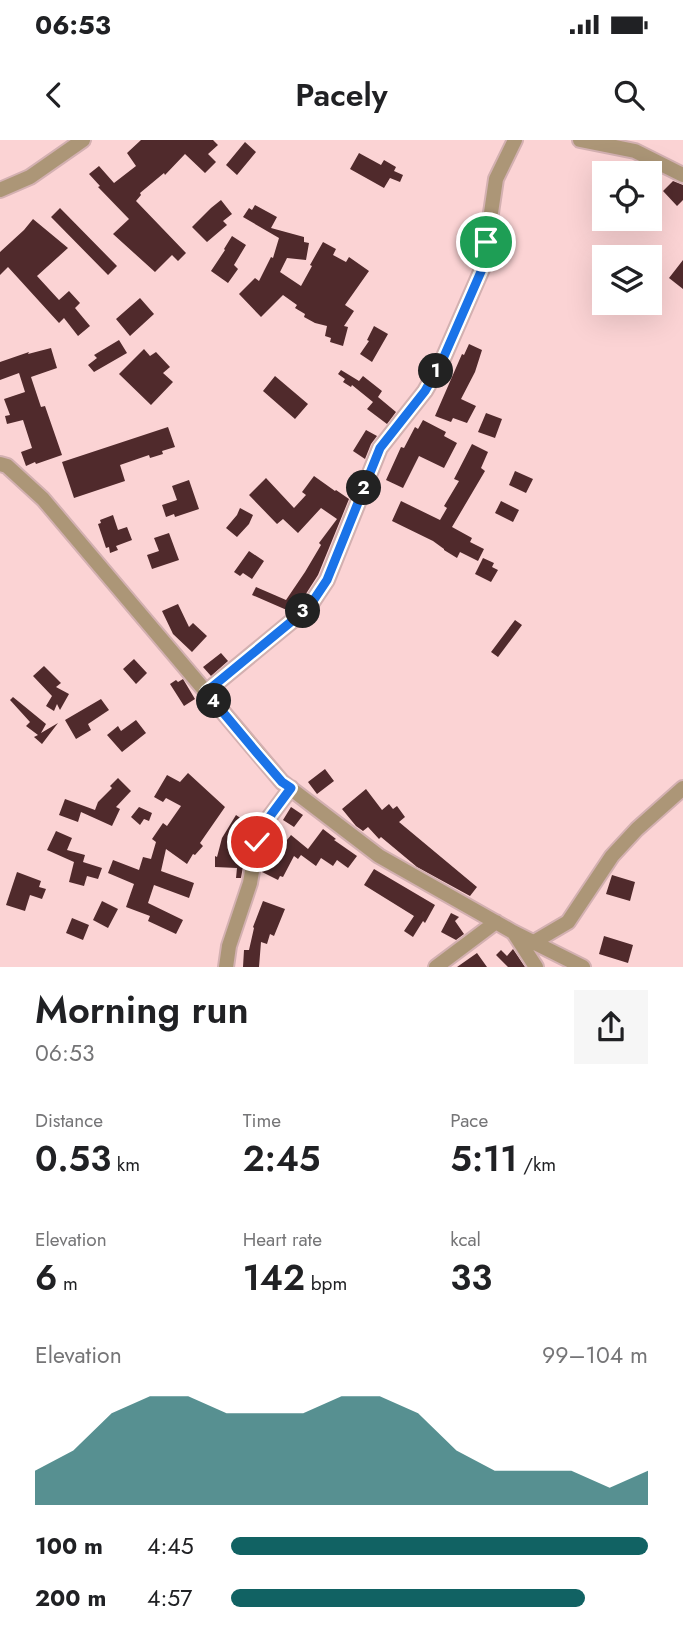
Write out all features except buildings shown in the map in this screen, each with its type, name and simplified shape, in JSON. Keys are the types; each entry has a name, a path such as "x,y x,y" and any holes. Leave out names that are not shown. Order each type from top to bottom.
{"street":[{"path":"0,190 30,177 83,140"},
{"path":"206,692 309,607 327,580 380,448 425,391 478,279 483,267 496,179 514,140"},
{"path":"580,140 637,146 683,176"},
{"path":"0,449 3,465 43,499 282,782 379,856 513,932 583,967"},
{"path":"226,967 229,946 250,883 262,827 291,788"},
{"path":"534,942 568,922 612,856 637,829 683,788"},
{"path":"436,967 496,922"},
{"path":"513,932 536,967"}],"route":[{"path":"257,842 262,827 291,788 282,782 206,692 309,607 327,580 380,448 425,391 442,361 483,267 486,242"}]}
